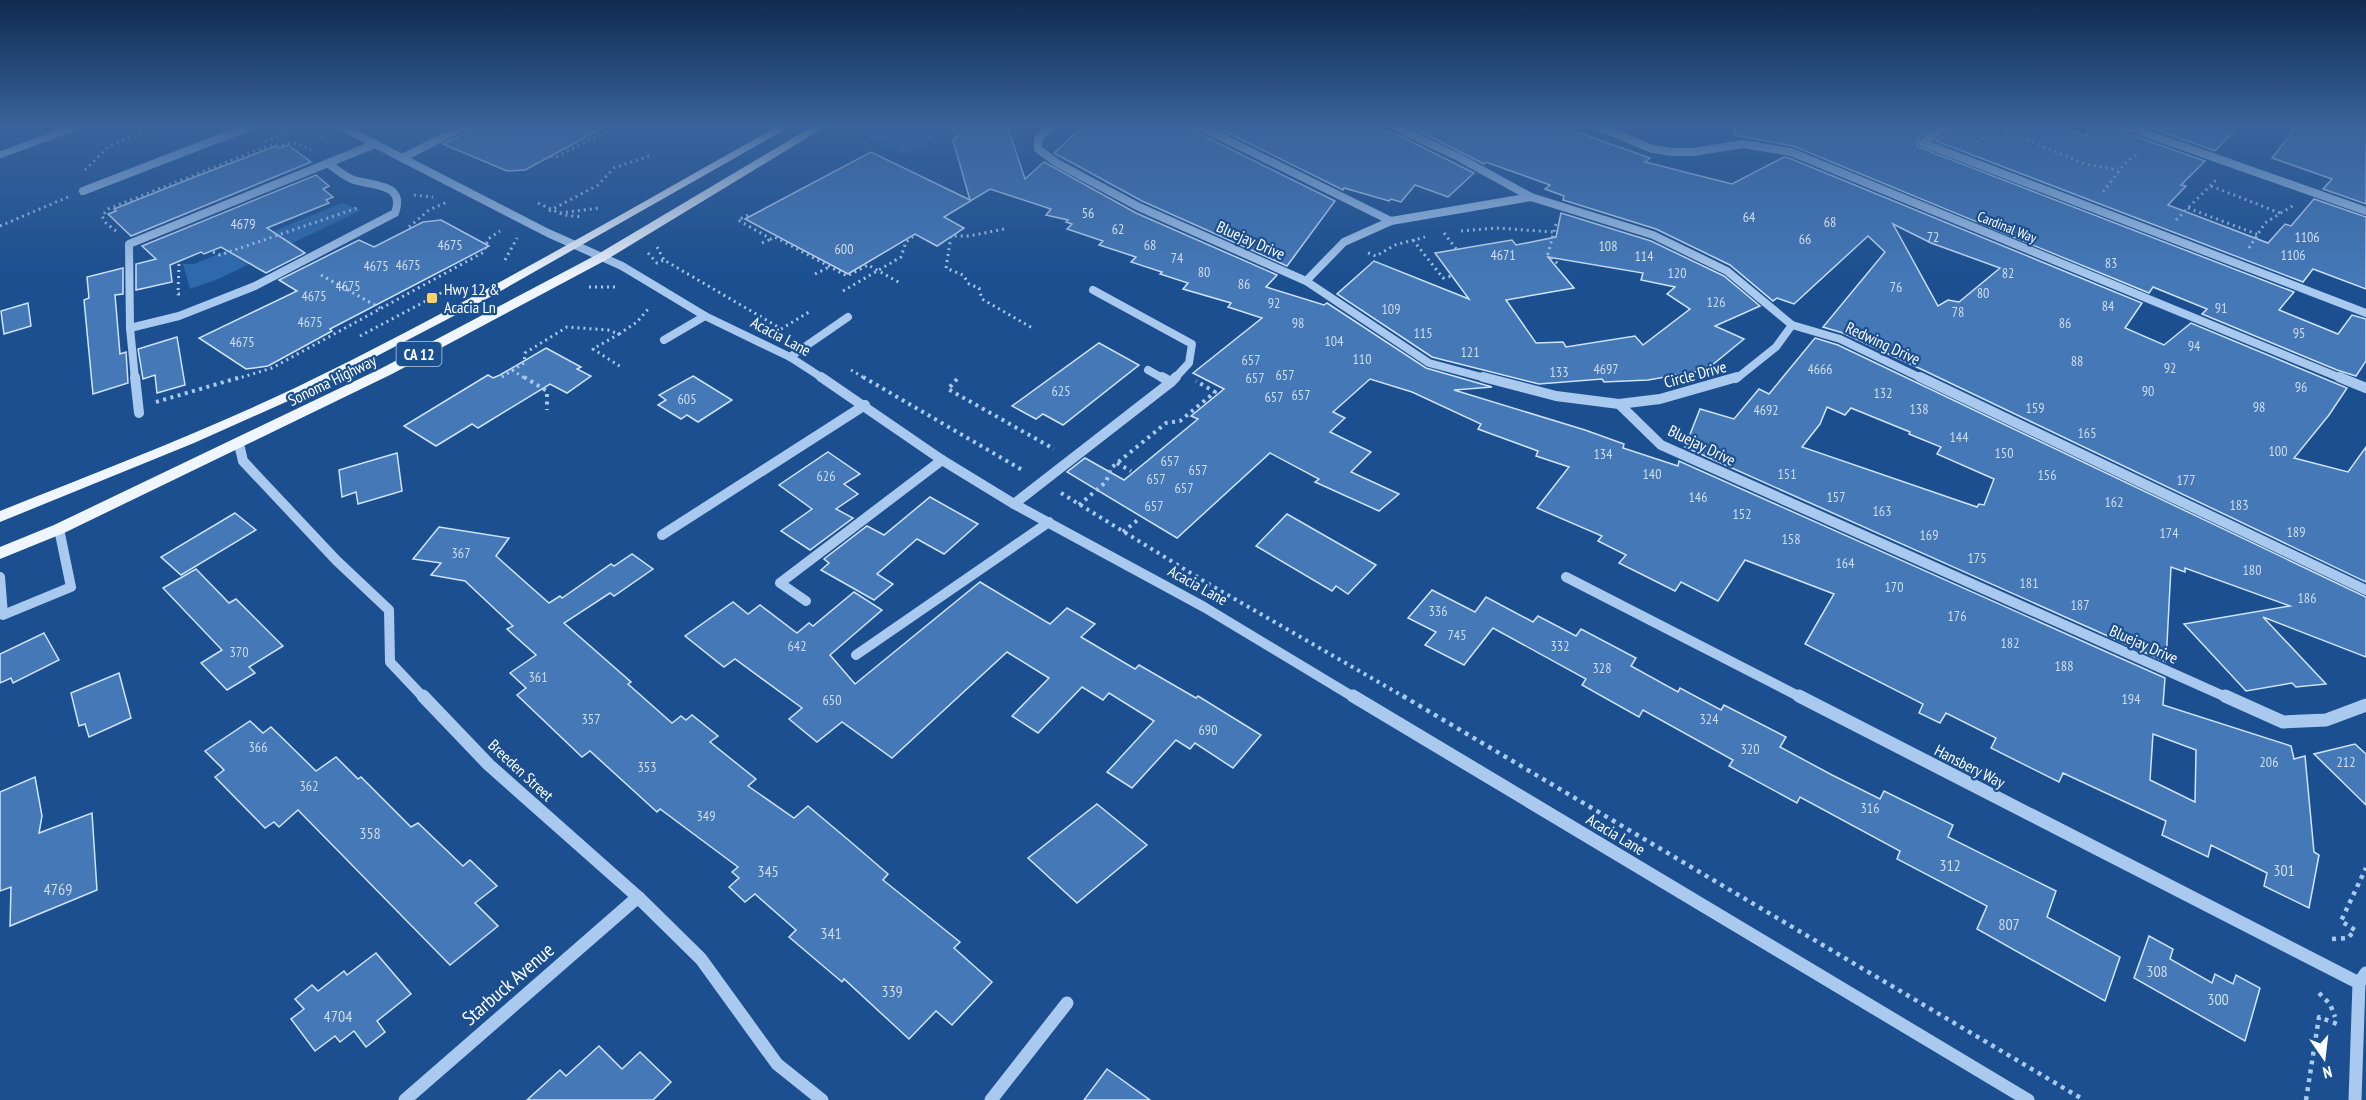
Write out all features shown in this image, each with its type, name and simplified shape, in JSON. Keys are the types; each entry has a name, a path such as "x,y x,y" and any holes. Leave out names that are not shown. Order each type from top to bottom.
{"main road":[{"name":"Sonoma Highway","path":"0,517 233,421 374,354 697,176"},
{"name":"Sonoma Highway","path":"0,553 59,529 387,371 602,257 737,176"}],"street":[{"path":"83,191 121,176"},
{"path":"139,410 130,328 129,244 298,176"},
{"path":"130,328 179,316 255,286 395,213 399,206 398,196 393,190 346,176"},
{"name":"Acacia Lane","path":"438,176 525,221 622,266 705,316 790,357 865,405 942,460 1014,504 1204,608 2028,1100"},
{"name":"Bluejay Drive","path":"1082,176 1139,207 1306,281 1429,363 1556,396 1619,404 1661,445 2283,722 2326,720 2366,705"},
{"path":"1301,176 1391,221"},
{"name":"Redwing Drive","path":"1493,176 1530,197 1653,235 1706,260 1726,271 1792,324 1840,339 2366,590"},
{"name":"Cardinal Way","path":"1850,176 2366,388"},
{"path":"2012,176 2366,312"},
{"path":"2266,176 2366,212"},
{"path":"1306,281 1344,242 1391,221 1530,197"},
{"path":"1014,504 1171,382 1189,363 1192,344 1094,290"},
{"path":"664,340 705,316"},
{"path":"790,357 848,317"},
{"name":"Circle Drive","path":"1619,404 1660,399 1735,380 1776,347 1792,324"},
{"path":"1148,370 1171,382"},
{"path":"662,535 865,405"},
{"name":"Breeden Street","path":"239,444 243,461 336,560 389,610 390,662 489,765 638,897 701,959 777,1064 822,1100"},
{"path":"806,601 780,583 942,460"},
{"path":"856,656 1049,522"},
{"path":"0,577 3,615 71,587 59,529"},
{"name":"Hansbery Way","path":"1566,577 2362,978"},
{"name":"Starbuck Avenue","path":"405,1100 638,897"},
{"path":"2355,1100 2362,978"},
{"path":"991,1100 1067,1003"}],"path":[{"path":"0,226 83,191 78,183 82,176"},
{"path":"129,244 106,223 102,216 108,209 191,176"},
{"path":"139,410 272,368 484,252 491,235 552,210 598,184 606,176"},
{"path":"2101,193 2113,182 2115,176"},
{"path":"2175,220 2220,176"},
{"path":"2211,186 2280,213"},
{"path":"2249,248 2265,223 2299,201"},
{"path":"213,252 220,255 369,204"},
{"path":"559,213 605,208"},
{"path":"2188,208 2259,235"},
{"path":"748,215 738,220 771,239"},
{"path":"577,217 583,217"},
{"path":"1557,221 1548,254 1558,264"},
{"path":"1457,250 1444,233 1497,228 1553,232"},
{"path":"1004,229 969,236 951,236 946,268 963,275 969,284 979,288 982,299 1034,329"},
{"path":"843,291 901,257 906,242 916,234"},
{"path":"512,260 501,263 508,258 519,235"},
{"path":"1366,252 1376,256 1395,245 1433,235"},
{"path":"762,243 775,237 847,276 868,265 900,283"},
{"path":"664,240 657,248 664,260 807,344"},
{"path":"1413,240 1443,278 1452,276"},
{"path":"648,252 657,264 664,260"},
{"path":"179,264 178,294 189,291"},
{"path":"815,274 829,267"},
{"path":"321,275 381,308"},
{"path":"353,339 456,286"},
{"path":"583,287 615,287"},
{"path":"621,368 593,349 637,322 649,308"},
{"path":"781,329 809,312"},
{"path":"502,376 524,363 525,353 561,329 575,327 608,330 619,334"},
{"path":"848,368 1025,472 1032,466"},
{"path":"512,370 547,391 547,410"},
{"path":"1080,505 1106,482 1111,468 1166,423 1180,421 1215,392 1180,373"},
{"path":"957,380 948,389 1054,449 1047,455"},
{"path":"1117,463 1131,471"},
{"path":"1043,482 1123,532 1448,722 2084,1100"},
{"path":"1123,532 1138,519"},
{"path":"2332,939 2348,938 2355,930 2341,921 2366,868"},
{"path":"2306,1100 2319,1017 2337,1024 2330,1004 2319,993"}],"shaded area":[{"path":"342,203 361,210 216,280 190,289 183,264 194,264"}],"building":[{"path":"196,176 276,176 131,236 108,214 116,211 114,209"},
{"path":"313,176 318,176 329,186 323,189 333,197 326,200 329,203 267,228 305,253 266,273 221,247 204,254 201,252 170,265 172,282 136,290 136,264 156,259 142,246"},
{"path":"825,176 921,176 970,200 963,176 1024,176 1025,179 1028,176 1070,176 1136,213 1277,275 1266,287 1324,305 1327,303 1426,368 1492,387 1454,390 1585,430 1624,444 1623,448 1678,466 1679,461 2165,678 2163,705 2291,746 2294,759 2305,756 2314,852 2319,855 2309,908 2264,886 2267,873 2211,845 2208,857 2162,835 2166,821 2063,773 2059,782 1991,748 1996,738 1946,713 1940,723 1919,713 1923,704 1805,644 1834,594 1745,560 1718,601 1681,582 1675,591 1619,563 1626,555 1598,541 1602,536 1537,508 1569,467 1536,456 1538,451 1478,429 1481,424 1412,392 1370,379 1333,412 1345,418 1330,432 1371,452 1351,472 1399,494 1379,511 1315,482 1319,479 1270,453 1177,538 1067,472 1085,458 1124,480 1198,419 1191,416 1224,389 1193,373 1262,318 1228,307 1231,303 1183,289 1188,283 1131,262 1136,257 1099,245 1103,241 1067,229 1072,224 1066,222 1068,220 1046,215 1051,209 990,189 944,217 964,228 937,246 915,234 848,274 745,219","holes":["2153,734 2196,750 2195,802 2150,780"]},
{"path":"1097,176 1285,176 1335,201 1287,266 1142,201"},
{"path":"1315,176 1470,176 1448,197 1415,185 1401,202 1391,199 1389,201 1344,188 1343,190"},
{"path":"1526,176 1702,176 1732,184 1747,176 1834,176 2142,303 2125,328 2164,345 2191,323 2347,388 2329,415 2294,458 2348,472 2366,447 2366,582 1923,370 1843,333 1823,327 1885,252 1868,236 1794,304 1777,298 1773,301 1730,265 1656,229 1563,200 1564,196 1545,189 1550,185","holes":["1893,224 1931,243 2000,268 1959,302 1948,300 1938,306"]},
{"path":"1866,176 1994,176 2294,292 2279,310 2338,334 2352,315 2366,319 2366,361 2356,376 2202,314 2207,309 2153,287 2149,293"},
{"path":"2028,176 2190,176 2181,185 2186,186 2168,205 2268,243 2285,224 2291,226 2314,199 2366,217 2366,289 2313,269 2303,282"},
{"path":"2324,176 2366,176 2366,204 2323,189 2332,179"},
{"path":"1561,213 1651,241 1724,276 1760,306 1715,326 1744,339 1706,370 1648,380 1604,382 1602,379 1539,384 1432,357 1337,294 1374,261 1469,299 1435,253 1512,240 1516,245 1556,237","holes":["1548,257 1643,273 1641,280 1675,287 1667,294 1690,309 1643,345 1635,336 1566,347 1563,342 1536,343 1506,300 1574,288"]},
{"path":"441,220 489,246 330,329 332,331 268,366 246,369 199,338 297,291 279,280 359,240 374,247 423,222"},
{"path":"123,268 123,294 115,295 120,354 126,352 128,383 93,394 84,300 89,298 87,277"},
{"path":"28,303 31,326 4,334 1,311"},
{"path":"177,337 185,385 157,393 155,375 143,379 138,349"},
{"path":"1815,338 1838,345 2366,597 2366,657 2263,617 2326,684 2296,687 2292,683 2246,691 2184,624 2290,606 2185,568 2185,572 2171,567 2166,662 1685,447 1700,409 1734,419 1759,389 1769,394","holes":["1827,407 1845,415 1851,408 1910,432 1909,434 1941,447 1937,454 1994,479 1984,505 1979,504 1977,507 1802,447 1820,424"]},
{"path":"1099,343 1139,365 1063,425 1043,414 1036,419 1012,406"},
{"path":"546,348 581,367 577,369 591,376 567,393 550,384 478,428 472,424 436,446 404,426 488,375 493,378 500,375"},
{"path":"693,376 732,400 698,422 687,415 681,419 658,405 666,400 659,395"},
{"path":"828,452 860,474 844,484 858,494 836,509 853,518 810,550 781,531 812,509 779,485"},
{"path":"397,453 402,491 358,504 356,492 342,497 339,470"},
{"path":"930,497 978,524 944,554 917,539 877,574 893,584 874,600 821,570 829,563 824,559 867,526 884,535"},
{"path":"235,513 256,530 181,575 161,557"},
{"path":"1287,514 1376,565 1348,594 1336,586 1332,591 1256,546"},
{"path":"439,527 509,538 496,556 549,603 560,596 562,598 611,564 614,566 632,554 653,569 614,596 610,593 564,623 631,682 628,684 672,723 681,716 686,720 692,715 718,736 710,742 756,779 748,786 794,818 808,806 888,874 883,880 960,942 954,948 992,982 952,1025 936,1011 909,1039 844,979 842,982 789,937 796,930 755,894 745,902 729,887 739,878 732,872 738,867 660,809 657,812 590,751 582,757 517,695 526,688 510,673 536,655 507,629 513,626 465,581 431,575 441,563 413,559"},
{"path":"196,569 229,603 236,599 283,646 249,667 255,673 227,690 201,663 222,650 163,588"},
{"path":"980,582 1050,624 1067,608 1095,624 1081,637 1135,669 1139,665 1196,698 1198,696 1261,735 1233,768 1195,743 1190,749 1176,740 1132,788 1107,772 1154,721 1109,693 1103,700 1082,687 1038,733 1012,716 1049,678 1007,652 892,758 842,722 817,742 789,719 802,708 735,659 724,667 685,636 733,602 748,614 760,605 797,633 809,623 813,626 854,592 882,610 830,655 855,684"},
{"path":"1432,590 1475,612 1486,597 1533,622 1538,616 1576,636 1581,629 1636,658 1631,666 1678,692 1680,688 1721,710 1724,705 1786,737 1780,747 1832,775 1880,799 1884,791 1953,825 1948,837 2056,891 2047,917 2120,957 2105,1001 1977,929 1987,906 1897,859 1900,851 1800,797 1797,803 1729,766 1733,760 1643,710 1639,717 1582,685 1586,679 1493,628 1464,665 1425,645 1436,632 1408,618"},
{"path":"44,633 59,660 13,683 11,678 0,683 0,654"},
{"path":"119,673 131,718 89,737 85,724 79,726 71,693"},
{"path":"250,721 263,733 271,727 316,771 336,757 358,779 361,777 411,827 418,823 463,866 470,860 497,886 475,903 498,926 450,965 298,810 279,827 274,822 265,828 215,777 224,770 205,751"},
{"path":"2355,744 2366,754 2366,805 2314,754"},
{"path":"35,777 42,816 39,833 92,813 97,890 10,926 11,887 0,891 0,792"},
{"path":"1097,804 1147,845 1077,903 1028,858"},
{"path":"2149,936 2173,949 2170,959 2212,983 2215,974 2233,984 2236,975 2260,988 2245,1041 2134,978"},
{"path":"376,953 411,994 377,1021 385,1032 366,1047 354,1031 340,1042 335,1036 315,1051 291,1019 304,1009 295,999 312,985 318,991 344,971 347,975"},
{"path":"599,1046 622,1069 640,1052 671,1082 653,1100 527,1100 560,1070 566,1076"},
{"path":"1107,1069 1150,1100 1084,1100"}],"place":[{"name":"Hwy 12 & Acacia Ln","path":"432,298"}]}
